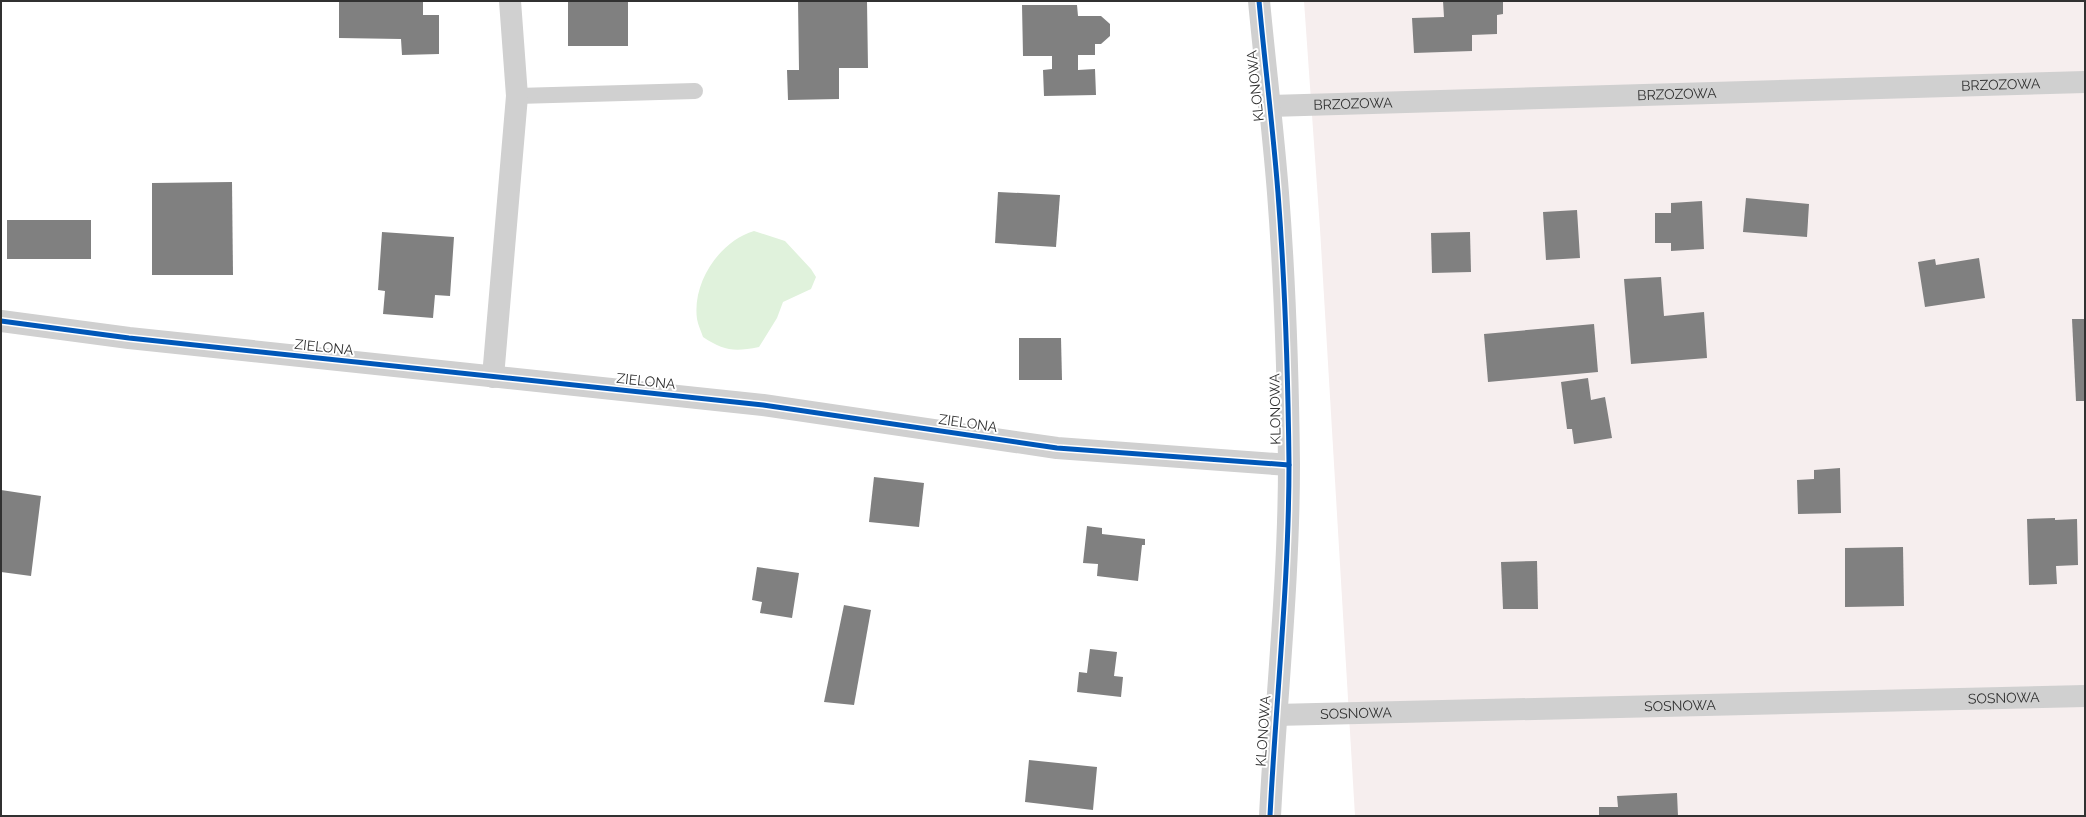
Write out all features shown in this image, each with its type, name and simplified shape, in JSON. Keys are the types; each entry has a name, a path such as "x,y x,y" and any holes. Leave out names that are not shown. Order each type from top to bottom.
{"street":[{"path":"493,377 517,96 510,1"},
{"name":"KLONOWA","path":"1259,1 1284,276 1289,465 1282,653 1275,715 1270,816"},
{"name":"BRZOZOWA","path":"1269,106 2085,82"},
{"name":"ZIELONA","path":"1,321 137,339 763,405 1058,448 1289,465"},
{"name":"SOSNOWA","path":"1275,715 2085,696"}],"lane":[{"path":"517,96 695,91"}],"shaded area":[{"path":"1304,1 2085,1 2085,816 1355,816 1320,229"},
{"path":"754,231 785,241 811,269 816,277 811,289 783,302 777,318 759,347 743,350 723,348 703,337 697,319 699,291 711,265 720,253 742,236"}],"building":[{"path":"339,1 423,1 423,15 439,15 439,54 402,55 401,39 339,38"},
{"path":"568,1 628,1 628,46 568,46"},
{"path":"798,1 867,1 868,68 839,68 839,99 788,100 787,70 799,70"},
{"path":"1443,1 1503,1 1503,14 1497,15 1497,34 1472,35 1472,51 1414,53 1412,18 1444,17"},
{"path":"1022,5 1077,5 1078,16 1101,16 1110,24 1110,36 1101,44 1095,44 1095,55 1078,55 1078,70 1095,69 1096,95 1044,96 1043,70 1052,69 1052,56 1023,56"},
{"path":"232,182 233,275 152,275 152,183"},
{"path":"998,192 1060,195 1056,247 995,243"},
{"path":"1746,198 1809,204 1807,237 1743,232"},
{"path":"1702,201 1704,249 1671,251 1671,243 1655,243 1655,213 1671,213 1671,203"},
{"path":"1577,210 1580,258 1546,260 1543,212"},
{"path":"7,220 91,220 91,259 7,259"},
{"path":"382,232 454,237 450,296 435,295 433,318 383,314 385,291 378,290"},
{"path":"1470,232 1471,272 1432,273 1431,233"},
{"path":"1979,258 1985,298 1925,307 1918,262 1935,259 1936,265"},
{"path":"1661,277 1664,316 1704,312 1707,358 1631,364 1624,279"},
{"path":"2072,319 2085,319 2085,401 2076,401"},
{"path":"1594,324 1598,372 1488,382 1484,334"},
{"path":"1019,338 1061,338 1062,380 1019,380"},
{"path":"1588,378 1591,400 1605,397 1612,438 1574,444 1572,429 1567,429 1561,382"},
{"path":"1840,468 1841,513 1798,514 1797,480 1814,479 1814,470"},
{"path":"874,477 924,483 919,527 869,522"},
{"path":"1,490 41,496 31,576 1,572"},
{"path":"2055,518 2055,520 2077,519 2078,565 2056,566 2057,584 2029,585 2027,519"},
{"path":"1087,526 1102,528 1102,534 1145,539 1145,545 1142,545 1138,581 1097,576 1098,564 1083,563"},
{"path":"1903,547 1904,606 1845,607 1845,548"},
{"path":"1537,561 1538,609 1503,609 1501,562"},
{"path":"757,567 799,573 792,618 760,613 762,602 752,600"},
{"path":"844,605 871,610 854,705 824,702"},
{"path":"1090,649 1117,652 1114,676 1123,677 1121,697 1077,692 1079,672 1087,673"},
{"path":"1029,760 1097,767 1093,810 1025,802"},
{"path":"1677,793 1678,816 1599,816 1599,807 1618,807 1617,796"}],"cycle path":[{"path":"1259,1 1274,145 1283,261 1289,464 1285,596 1270,816"},
{"path":"1,321 129,338 763,405 1057,448 1289,465"}]}
